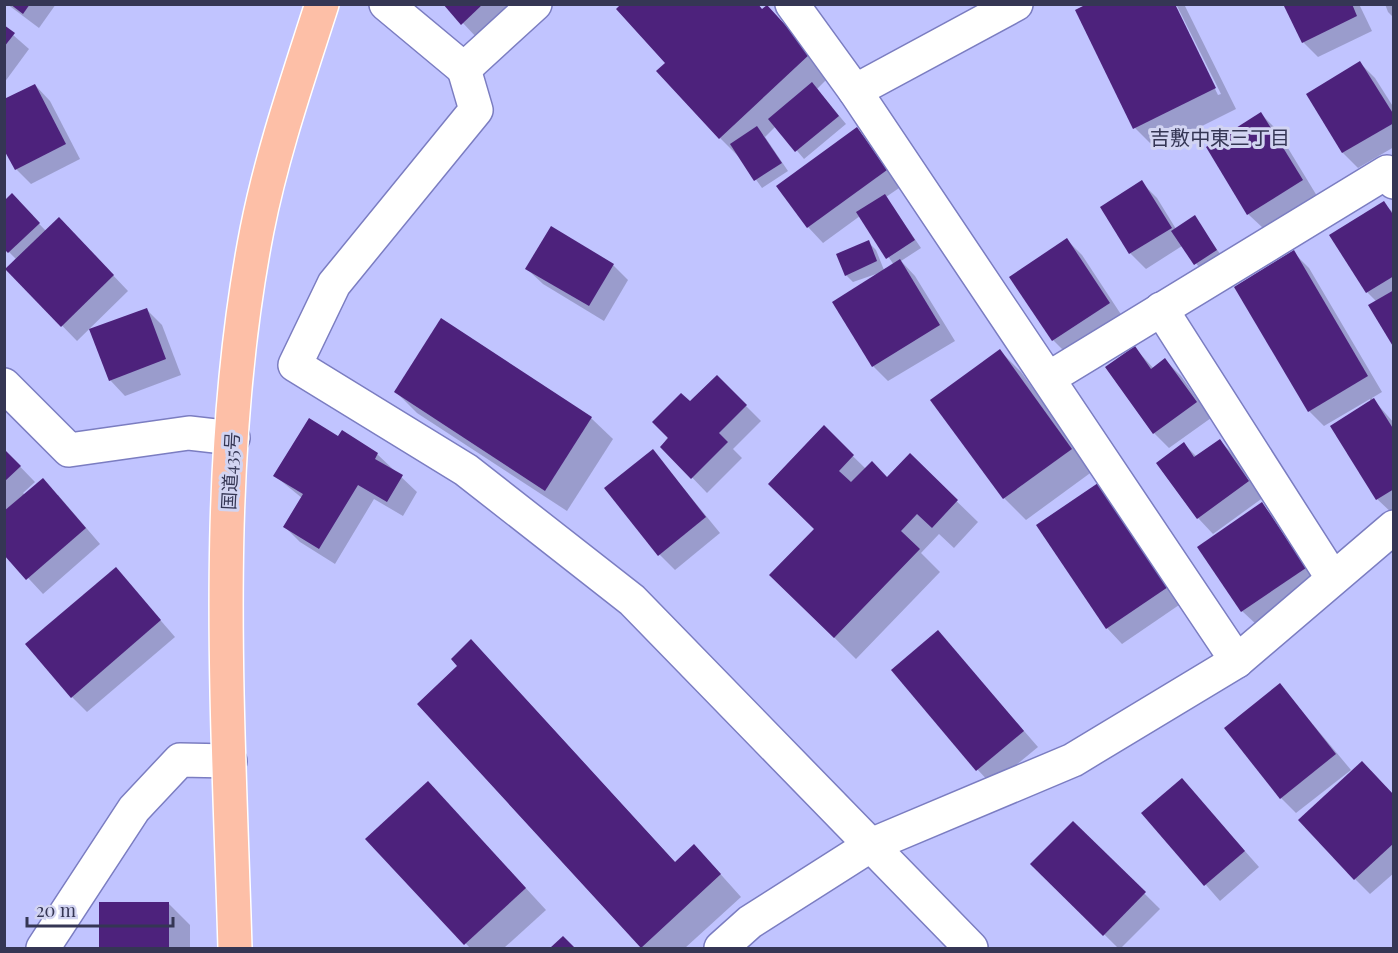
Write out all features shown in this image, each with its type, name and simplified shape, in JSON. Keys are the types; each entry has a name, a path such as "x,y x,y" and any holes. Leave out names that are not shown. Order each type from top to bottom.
{"highway":[{"name":"国道435号","path":"235,948 226,542 237,358 257,230 280,137 322,4"}],"street":[{"path":"386,4 464,69 476,110 334,284 295,365 466,470 632,600 970,948"},
{"path":"464,69 535,4"},
{"path":"792,4 855,91 1237,661"},
{"path":"855,91 1016,4"},
{"path":"1049,378 1387,172 1394,182"},
{"path":"1161,309 1332,577"},
{"path":"4,385 69,450 189,433 233,438"},
{"path":"721,948 750,922 871,845 1072,760 1237,661 1332,577 1394,527"},
{"path":"44,948 134,809 180,760 230,761"}],"building":[{"path":"10,4 30,4 23,14"},
{"path":"443,4 483,4 461,25"},
{"path":"621,4 758,4 762,9 767,5 811,53 719,139 656,71 665,63 616,9"},
{"path":"1087,4 1175,4 1216,88 1133,129 1075,10"},
{"path":"1283,4 1352,4 1357,16 1302,43"},
{"path":"4,25 15,33 4,47"},
{"path":"1360,61 1394,115 1394,123 1342,153 1306,94"},
{"path":"812,82 839,116 795,152 768,119"},
{"path":"35,84 66,144 15,170 4,150 4,99"},
{"path":"1261,112 1303,180 1247,215 1206,147"},
{"path":"757,126 782,163 754,181 730,144"},
{"path":"857,127 887,170 807,228 776,186"},
{"path":"1142,180 1172,228 1129,254 1100,207"},
{"path":"12,193 40,223 8,253 4,249 4,201"},
{"path":"885,194 915,240 886,259 856,212"},
{"path":"1384,201 1394,216 1394,276 1366,293 1329,235"},
{"path":"1195,215 1217,250 1194,265 1171,231"},
{"path":"59,217 114,275 61,327 5,269"},
{"path":"551,226 614,264 589,306 525,269"},
{"path":"1067,238 1110,303 1052,341 1009,277"},
{"path":"869,240 877,261 845,276 836,254"},
{"path":"1294,250 1368,376 1308,412 1234,287"},
{"path":"900,259 940,325 872,367 832,302"},
{"path":"1394,290 1394,348 1368,305"},
{"path":"147,308 166,359 109,381 89,329"},
{"path":"441,318 592,417 545,491 394,392"},
{"path":"1135,346 1151,369 1165,358 1197,402 1153,434 1105,367"},
{"path":"1000,349 1072,449 1003,499 930,400"},
{"path":"717,375 747,405 719,433 728,442 691,479 660,447 668,438 652,422 681,393 690,401"},
{"path":"1374,398 1394,430 1394,489 1376,500 1330,426"},
{"path":"309,418 338,436 342,430 378,453 375,459 403,475 387,502 358,485 319,549 283,527 303,494 273,476"},
{"path":"824,425 854,455 839,471 851,482 872,461 887,477 910,453 958,500 932,528 917,514 901,531 920,549 834,638 769,575 814,529 768,484"},
{"path":"1220,439 1249,481 1197,519 1156,463 1184,442 1194,457"},
{"path":"4,449 21,466 4,482"},
{"path":"653,449 706,517 658,556 604,488"},
{"path":"43,478 86,528 26,580 4,555 4,511"},
{"path":"1098,483 1168,587 1106,629 1036,525"},
{"path":"1262,502 1306,568 1241,612 1197,547"},
{"path":"116,567 161,620 71,698 25,644"},
{"path":"938,630 1024,731 976,771 891,670"},
{"path":"471,639 675,862 694,844 721,874 641,948 417,704 457,666 451,659"},
{"path":"1280,683 1336,754 1280,799 1224,728"},
{"path":"1362,761 1394,795 1394,843 1354,880 1298,820"},
{"path":"1182,778 1245,851 1204,886 1141,813"},
{"path":"428,781 526,888 464,945 365,839"},
{"path":"1073,821 1146,892 1103,936 1030,864"},
{"path":"99,902 169,902 169,948 99,948"},
{"path":"563,936 575,948 550,948"}],"district":[{"name":"吉敷中東三丁目","path":"1220,138"}]}
